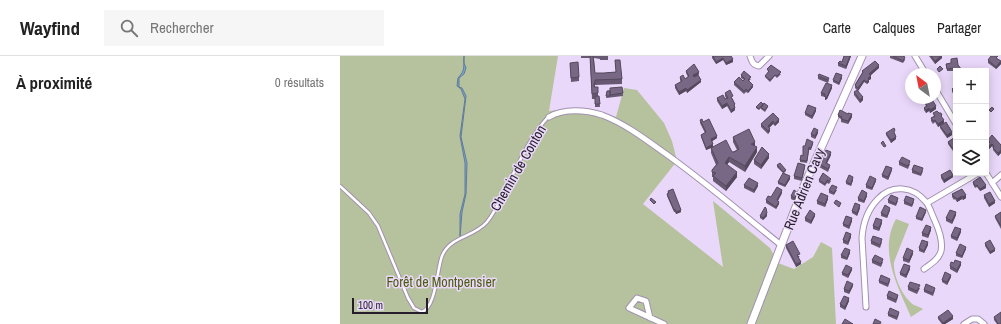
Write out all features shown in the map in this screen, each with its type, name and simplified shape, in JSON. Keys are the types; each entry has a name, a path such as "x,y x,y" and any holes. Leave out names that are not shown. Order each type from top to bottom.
{"main road":[{"name":"Rue Adrien Cavy","path":"751,324 804,186 862,56"}],"street":[{"path":"750,56 752,63 755,66 760,66 769,56"},
{"path":"915,56 922,68"},
{"path":"941,99 953,119"},
{"name":"Chemin de Conton","path":"549,117 556,113 587,111 602,115 635,132 677,161 781,245"},
{"path":"992,183 1001,175"},
{"path":"927,203 973,176"},
{"path":"988,176 1001,197"},
{"path":"866,307 862,238 863,228 868,212 883,194 894,189 906,189 916,192 927,203 937,227 941,252 933,263 924,269"},
{"path":"650,318 646,301 637,298 629,308 656,322 664,324"},
{"path":"964,324 972,319 978,319 984,324"}],"lane":[{"name":"Chemin de Conton","path":"340,186 369,213 378,226 408,298 414,308 422,312 425,311 432,299 442,256 447,247 452,242 474,232 486,223 495,210 538,128 549,117"}],"green space":[{"name":"Forêt de Montpensier","path":"340,56 558,56 549,111 591,109 616,117 624,88 637,90 664,123 672,141 677,161 643,204 723,267 713,201 770,248 778,263 794,269 813,257 821,242 832,248 836,324 340,324"},
{"path":"896,219 909,224 894,262 895,273 899,285 906,297 914,305 923,309 911,317 896,281 889,256 891,231"}],"water":[{"path":"464,63 466,68 464,74 459,78 459,87 462,88 466,96 461,137 467,163 466,194 462,212 460,237 460,214 465,194 465,163 460,136 465,99 461,89 457,86 458,78 461,75"}],"building":[{"path":"590,56 593,56 595,73 616,72 615,60 620,60 622,79 595,80 594,87 598,87 598,93 592,94"},
{"path":"713,56 731,56 733,59 726,63 723,58 716,62"},
{"path":"844,56 850,56 846,66 838,63 840,61 842,62"},
{"path":"893,56 903,56 905,57 903,61"},
{"path":"931,56 941,56 935,61"},
{"path":"991,56 998,56 996,58 1001,61 996,67 988,60"},
{"path":"957,58 958,65 960,68 947,69 946,64 951,63 951,59"},
{"path":"875,61 879,65 869,74 871,76 868,78 869,79 867,82 864,80 858,88 855,85 863,72 862,71"},
{"path":"578,62 579,77 571,78 570,63"},
{"path":"694,64 699,72 693,75 694,77 698,75 701,80 687,90 686,88 679,92 675,85 682,81 680,77 683,75 685,79 689,76 686,71"},
{"path":"771,65 781,72 770,80 765,76 769,71 767,69"},
{"path":"744,71 751,77 748,80 753,85 748,91 746,89 744,91 734,82 739,77 743,81 745,79 741,75"},
{"path":"836,73 842,75 839,83 833,80"},
{"path":"819,74 829,78 828,80 818,76"},
{"path":"826,83 832,85 827,97 825,97 825,94 821,93"},
{"path":"622,87 623,93 610,95 610,88"},
{"path":"730,90 733,96 731,97 735,104 735,108 731,110 727,103 722,106 717,98 723,95 725,99 728,98 725,93"},
{"path":"857,90 863,97 860,100 854,92"},
{"path":"607,91 610,91 610,96 606,96"},
{"path":"595,96 599,96 600,104 595,104"},
{"path":"761,102 763,104 759,109 756,107"},
{"path":"764,103 768,106 765,110 761,108"},
{"path":"926,104 935,104 936,106 930,110 929,108 926,110 924,108 927,106"},
{"path":"808,105 816,108 812,116 805,113"},
{"path":"992,107 994,109 991,112 989,110"},
{"path":"840,110 848,114 852,114 848,121 841,119 842,117 838,115"},
{"path":"937,111 941,113 944,120 938,124 931,118 935,116 933,113"},
{"path":"773,113 779,119 775,124 773,121 768,126 770,129 768,131 761,124"},
{"path":"702,119 703,122 709,119 717,136 711,139 713,144 706,148 701,135 706,132 700,120"},
{"path":"946,122 952,132 947,135 940,126"},
{"path":"814,128 818,130 815,136 811,134"},
{"path":"894,128 896,137 891,140 886,133"},
{"path":"749,129 755,142 751,144 757,147 745,166 729,157 725,163 737,172 726,186 713,176 716,173 712,172 712,170 718,163 711,148 726,140 732,152 734,152 739,149 733,137"},
{"path":"992,135 1001,145 1001,150 998,153 993,148 994,146 992,144 989,146 989,139"},
{"path":"953,138 953,149 948,142"},
{"path":"807,139 813,142 811,148 809,147 807,161 800,160 801,155 803,156 803,146 805,146"},
{"path":"883,141 886,146 884,147 881,143"},
{"path":"762,147 769,154 761,165 754,160"},
{"path":"826,150 831,152 826,163 830,165 828,169 819,164"},
{"path":"902,157 910,161 908,166 899,162"},
{"path":"780,163 786,170 783,172 777,165"},
{"path":"798,163 805,165 802,178 794,176"},
{"path":"914,165 923,168 921,174 912,170"},
{"path":"886,166 892,168 888,177 882,175"},
{"path":"950,170 953,175 944,180 941,175"},
{"path":"783,173 790,176 785,185 778,182"},
{"path":"823,173 831,179 829,181 827,180 825,184 819,180"},
{"path":"849,175 853,177 851,184 846,182"},
{"path":"870,176 876,179 872,188 866,185"},
{"path":"980,177 986,185 980,189 977,185 975,186 973,182"},
{"path":"749,178 758,183 754,190 744,185"},
{"path":"832,185 837,187 834,193 829,190"},
{"path":"777,187 782,190 777,200 779,202 776,207 766,200 768,196 771,197"},
{"path":"673,189 681,210 676,212 667,194 669,193 668,191"},
{"path":"962,189 966,195 957,199 954,197 952,194"},
{"path":"794,190 797,192 795,198 791,196"},
{"path":"862,190 867,193 864,201 858,198"},
{"path":"990,192 995,201 989,204 984,195"},
{"path":"821,193 828,196 825,204 817,201"},
{"path":"891,195 898,198 896,204 888,200"},
{"path":"906,196 914,199 912,205 904,201"},
{"path":"651,198 656,202 654,204 650,200"},
{"path":"836,200 841,203 839,207 834,203"},
{"path":"855,203 860,205 857,213 852,211"},
{"path":"885,205 890,208 887,216 881,213"},
{"path":"765,207 767,213 763,218 760,216"},
{"path":"920,207 926,210 922,219 916,217"},
{"path":"810,210 815,214 811,221 805,218"},
{"path":"950,210 956,212 952,221 946,218"},
{"path":"1001,212 1001,226 995,216"},
{"path":"846,216 852,218 849,226 843,224"},
{"path":"876,218 882,220 879,228 873,226"},
{"path":"926,225 931,227 928,235 922,233"},
{"path":"955,227 961,229 957,238 951,236"},
{"path":"846,232 851,234 848,242 843,240"},
{"path":"873,236 882,239 880,245 871,241"},
{"path":"922,240 928,242 924,251 919,248"},
{"path":"990,240 995,249 990,252 985,243"},
{"path":"793,241 800,254 797,255 801,262 796,264 786,245"},
{"path":"960,244 966,247 962,256 956,253"},
{"path":"845,248 850,250 847,258 841,255"},
{"path":"907,248 913,251 909,260 903,258"},
{"path":"875,255 883,259 881,264 872,260"},
{"path":"955,260 961,262 957,270 950,266 951,262 954,263"},
{"path":"904,264 910,266 906,275 900,273"},
{"path":"846,265 852,268 848,275 842,273"},
{"path":"945,272 951,275 947,282 942,280"},
{"path":"881,275 890,279 888,284 879,281"},
{"path":"847,281 853,284 849,291 844,289"},
{"path":"910,282 920,285 917,291 908,287"},
{"path":"926,284 935,288 933,293 924,290"},
{"path":"889,291 898,295 896,300 887,296"},
{"path":"844,296 849,298 845,307 840,304"},
{"path":"890,308 899,312 897,317 888,314"},
{"path":"948,310 953,316 943,323 938,317"},
{"path":"1001,312 1001,324 998,324 994,317"},
{"path":"845,319 853,324 842,324"},
{"path":"875,319 881,322 880,324 873,324"}]}
